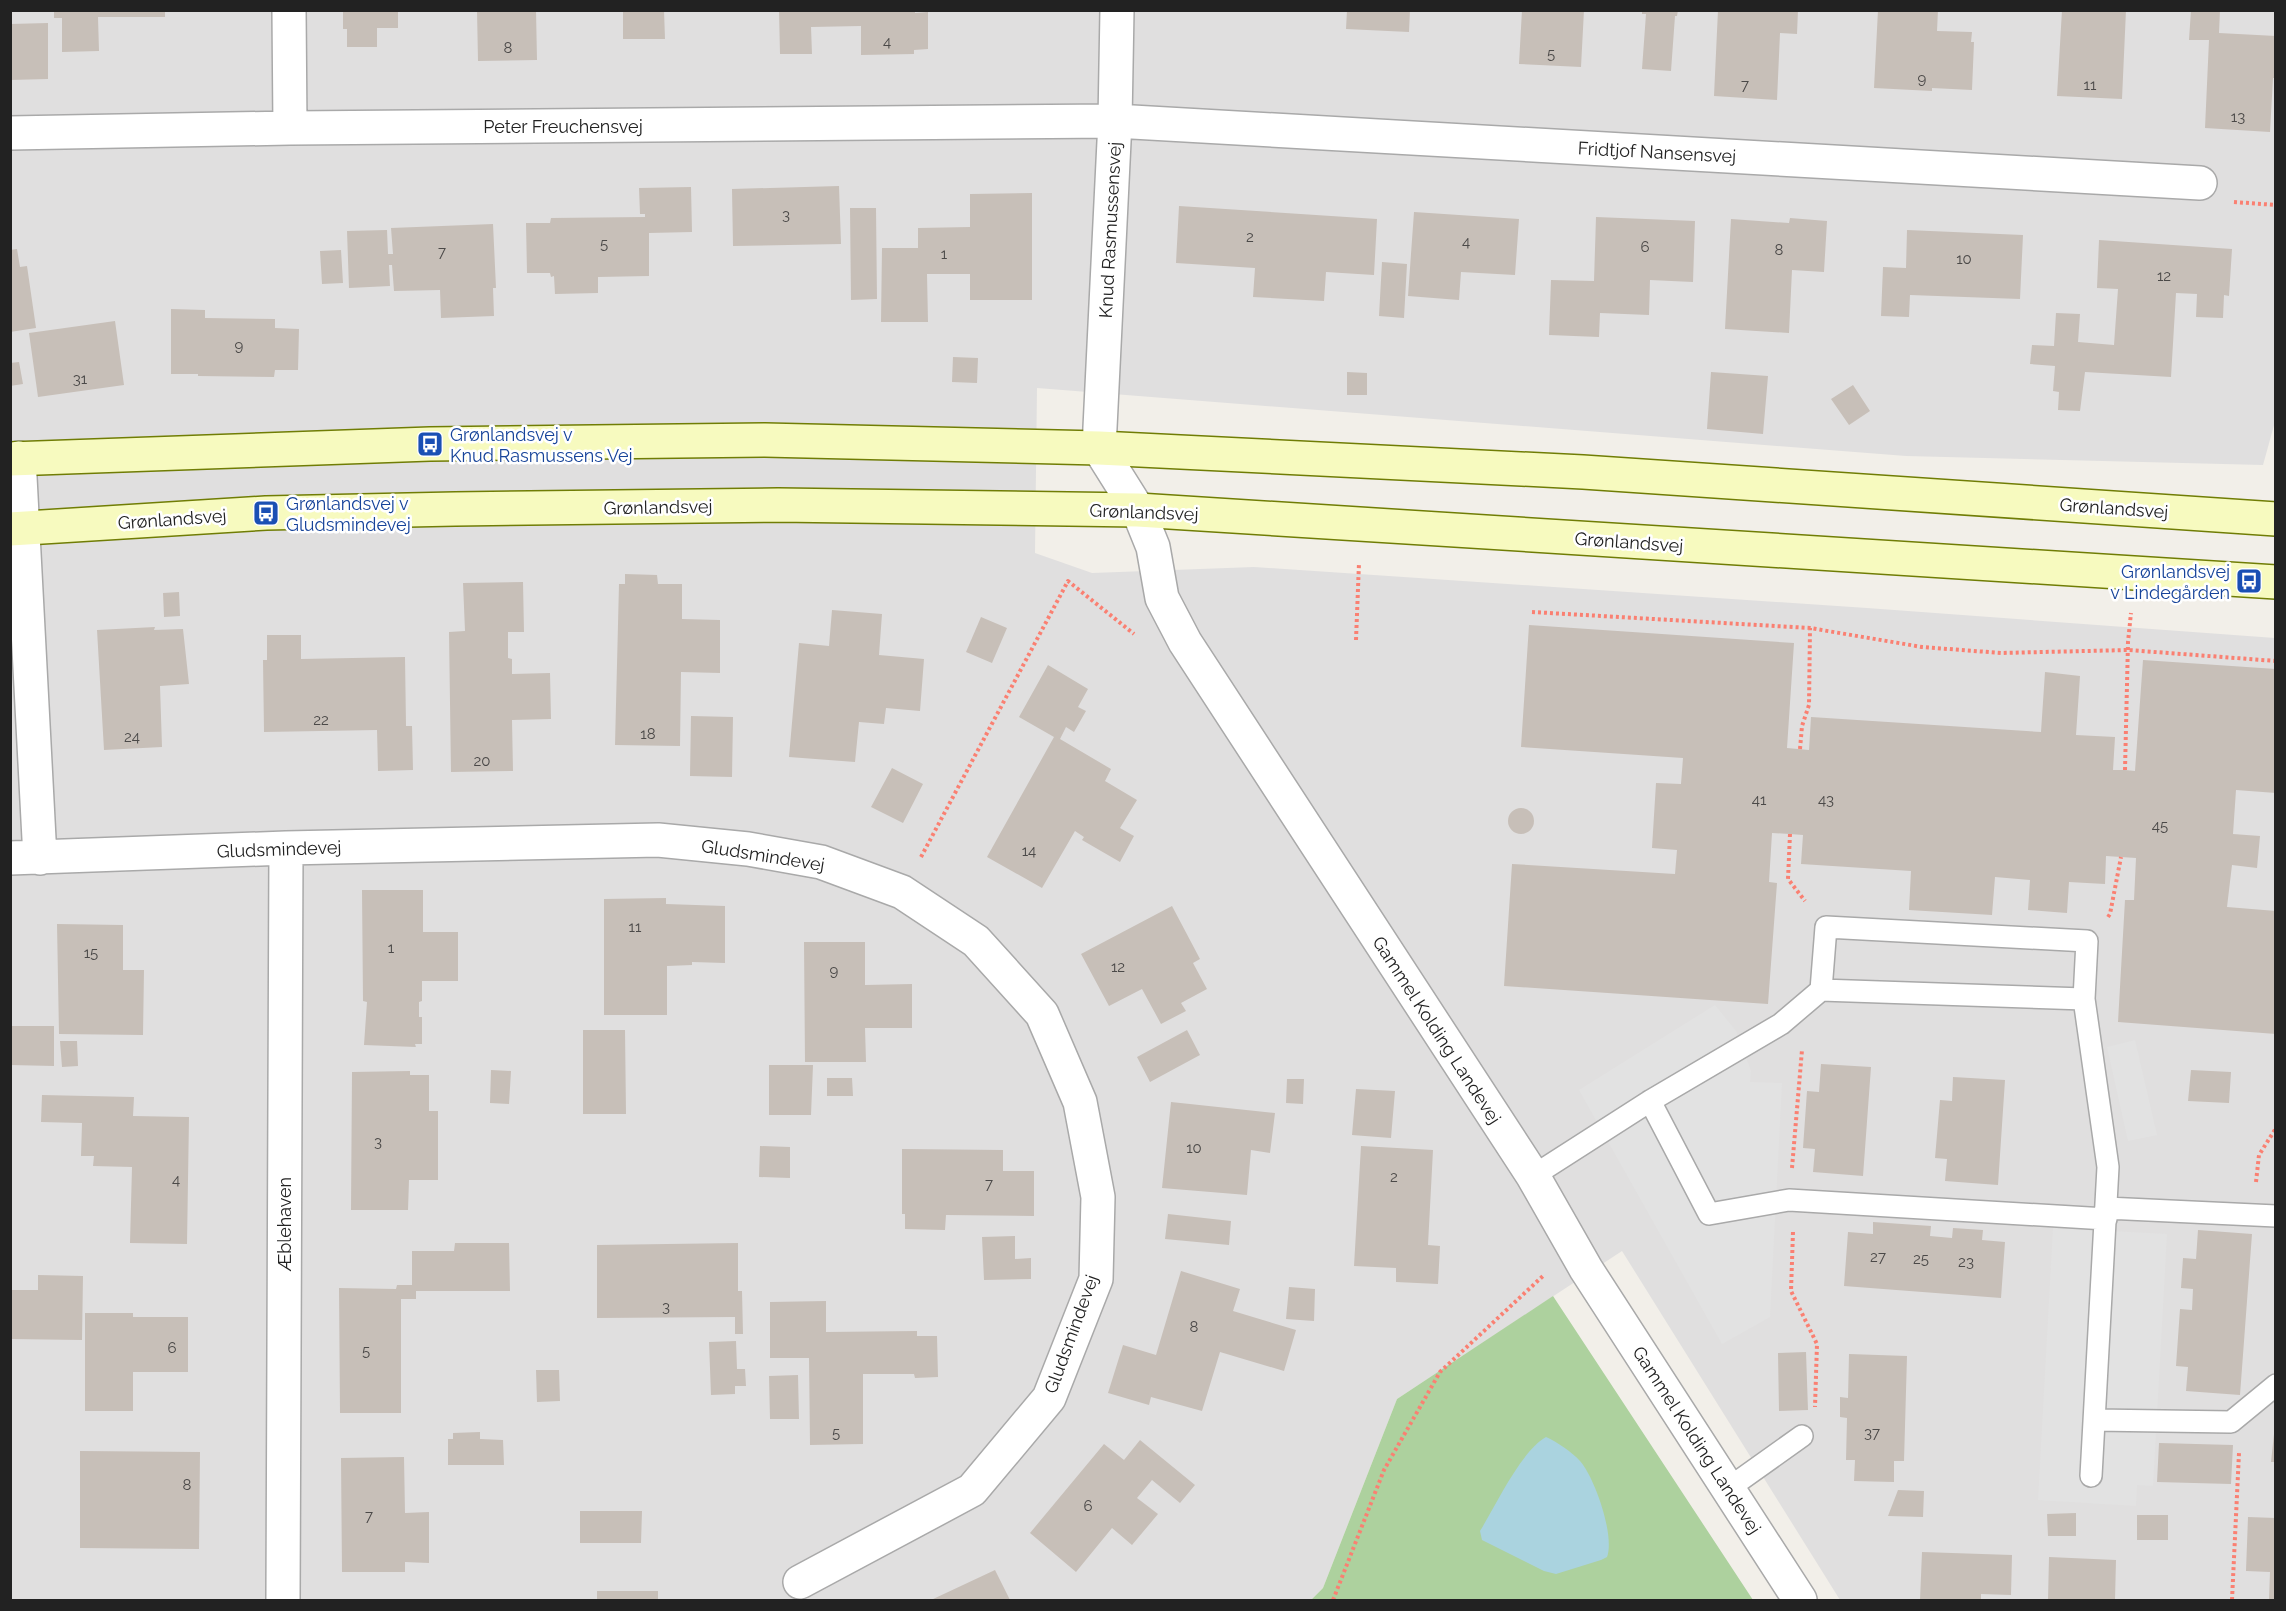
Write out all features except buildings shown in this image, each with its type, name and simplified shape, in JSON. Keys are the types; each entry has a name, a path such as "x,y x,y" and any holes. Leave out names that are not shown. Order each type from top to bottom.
{"street":[{"path":"289,10 290,128"},
{"name":"Knud Rasmussensvej","path":"1100,448 1115,121 1117,10"},
{"name":"Peter Freuchensvej","path":"10,133 290,128 1115,121"},
{"name":"Fridtjof Nansensvej","path":"1115,121 2200,183"},
{"name":"Grønlandsvej","path":"15,459 430,444 729,441 1100,448 1583,472 2276,519"},
{"name":"Gammel Kolding Landevej","path":"1100,448 1138,510 1153,547 1162,597 1185,642 1533,1176 1586,1269 1800,1600"},
{"name":"Gludsmindevej","path":"15,459 26,858 286,848 658,840 748,849 821,862 902,892 976,941 1042,1014 1080,1102 1098,1197 1096,1280 1049,1398 972,1490 800,1581"},
{"name":"Grønlandsvej","path":"16,529 266,513 467,509 778,505 1138,510 2276,582"},
{"name":"Æblehaven","path":"282,1600 286,848"}],"lane":[{"path":"1821,990 1826,927 2087,941 2084,999 2108,1167 2091,1476"},
{"path":"1533,1176 1650,1101 1781,1024 1821,990 2084,999"},
{"path":"1650,1101 1709,1214 1790,1200 2106,1214 2276,1216"},
{"path":"2095,1420 2231,1422 2276,1385"},
{"path":"1729,1488 1802,1436"}],"path":[{"path":"1356,640 1358,565 1362,525"},
{"path":"2125,770 2128,650 2134,573"},
{"path":"902,892 1068,581 1139,638 1185,642"},
{"path":"1532,612 1810,628 1922,647 1989,652 2128,650 2276,661"},
{"path":"1800,749 1802,726 1809,705 1810,628"},
{"path":"1790,834 1788,879 1826,927"},
{"path":"2087,941 2110,914 2121,857"},
{"path":"2253,1215 2259,1155 2276,1128"},
{"path":"1333,1600 1384,1470 1440,1372 1542,1276 1586,1269"},
{"path":"2231,1422 2239,1434 2232,1600"}],"shaded area":[{"path":"11,11 2275,11 2276,418 2263,465 1906,456 1037,388 1035,553 1092,573 1254,567 2275,638 2275,1600 1840,1600 1622,1251 1397,1399 1323,1588 1311,1600 11,1600"},
{"path":"1715,1005 1736,1031 1751,1071 1750,1082 1782,1083 1770,1317 1722,1344 1579,1090"},
{"path":"2135,1040 2157,1135 2128,1141 2107,1047"},
{"path":"2053,1228 2167,1234 2153,1486 2137,1485 2136,1506 2038,1500"}],"green space":[{"path":"1553,1296 1753,1600 1311,1600 1323,1588 1397,1399"}],"water":[{"path":"1546,1437 1573,1454 1586,1469 1602,1508 1609,1548 1607,1557 1601,1560 1556,1574 1544,1571 1482,1540 1480,1531 1518,1466 1527,1454"}],"place":[{"name":"Grønlandsvej v Knud Rasmussens Vej","path":"430,444"},
{"name":"Grønlandsvej v Gludsmindevej","path":"266,513"},
{"name":"Grønlandsvej v Lindegården","path":"2249,581"}]}
